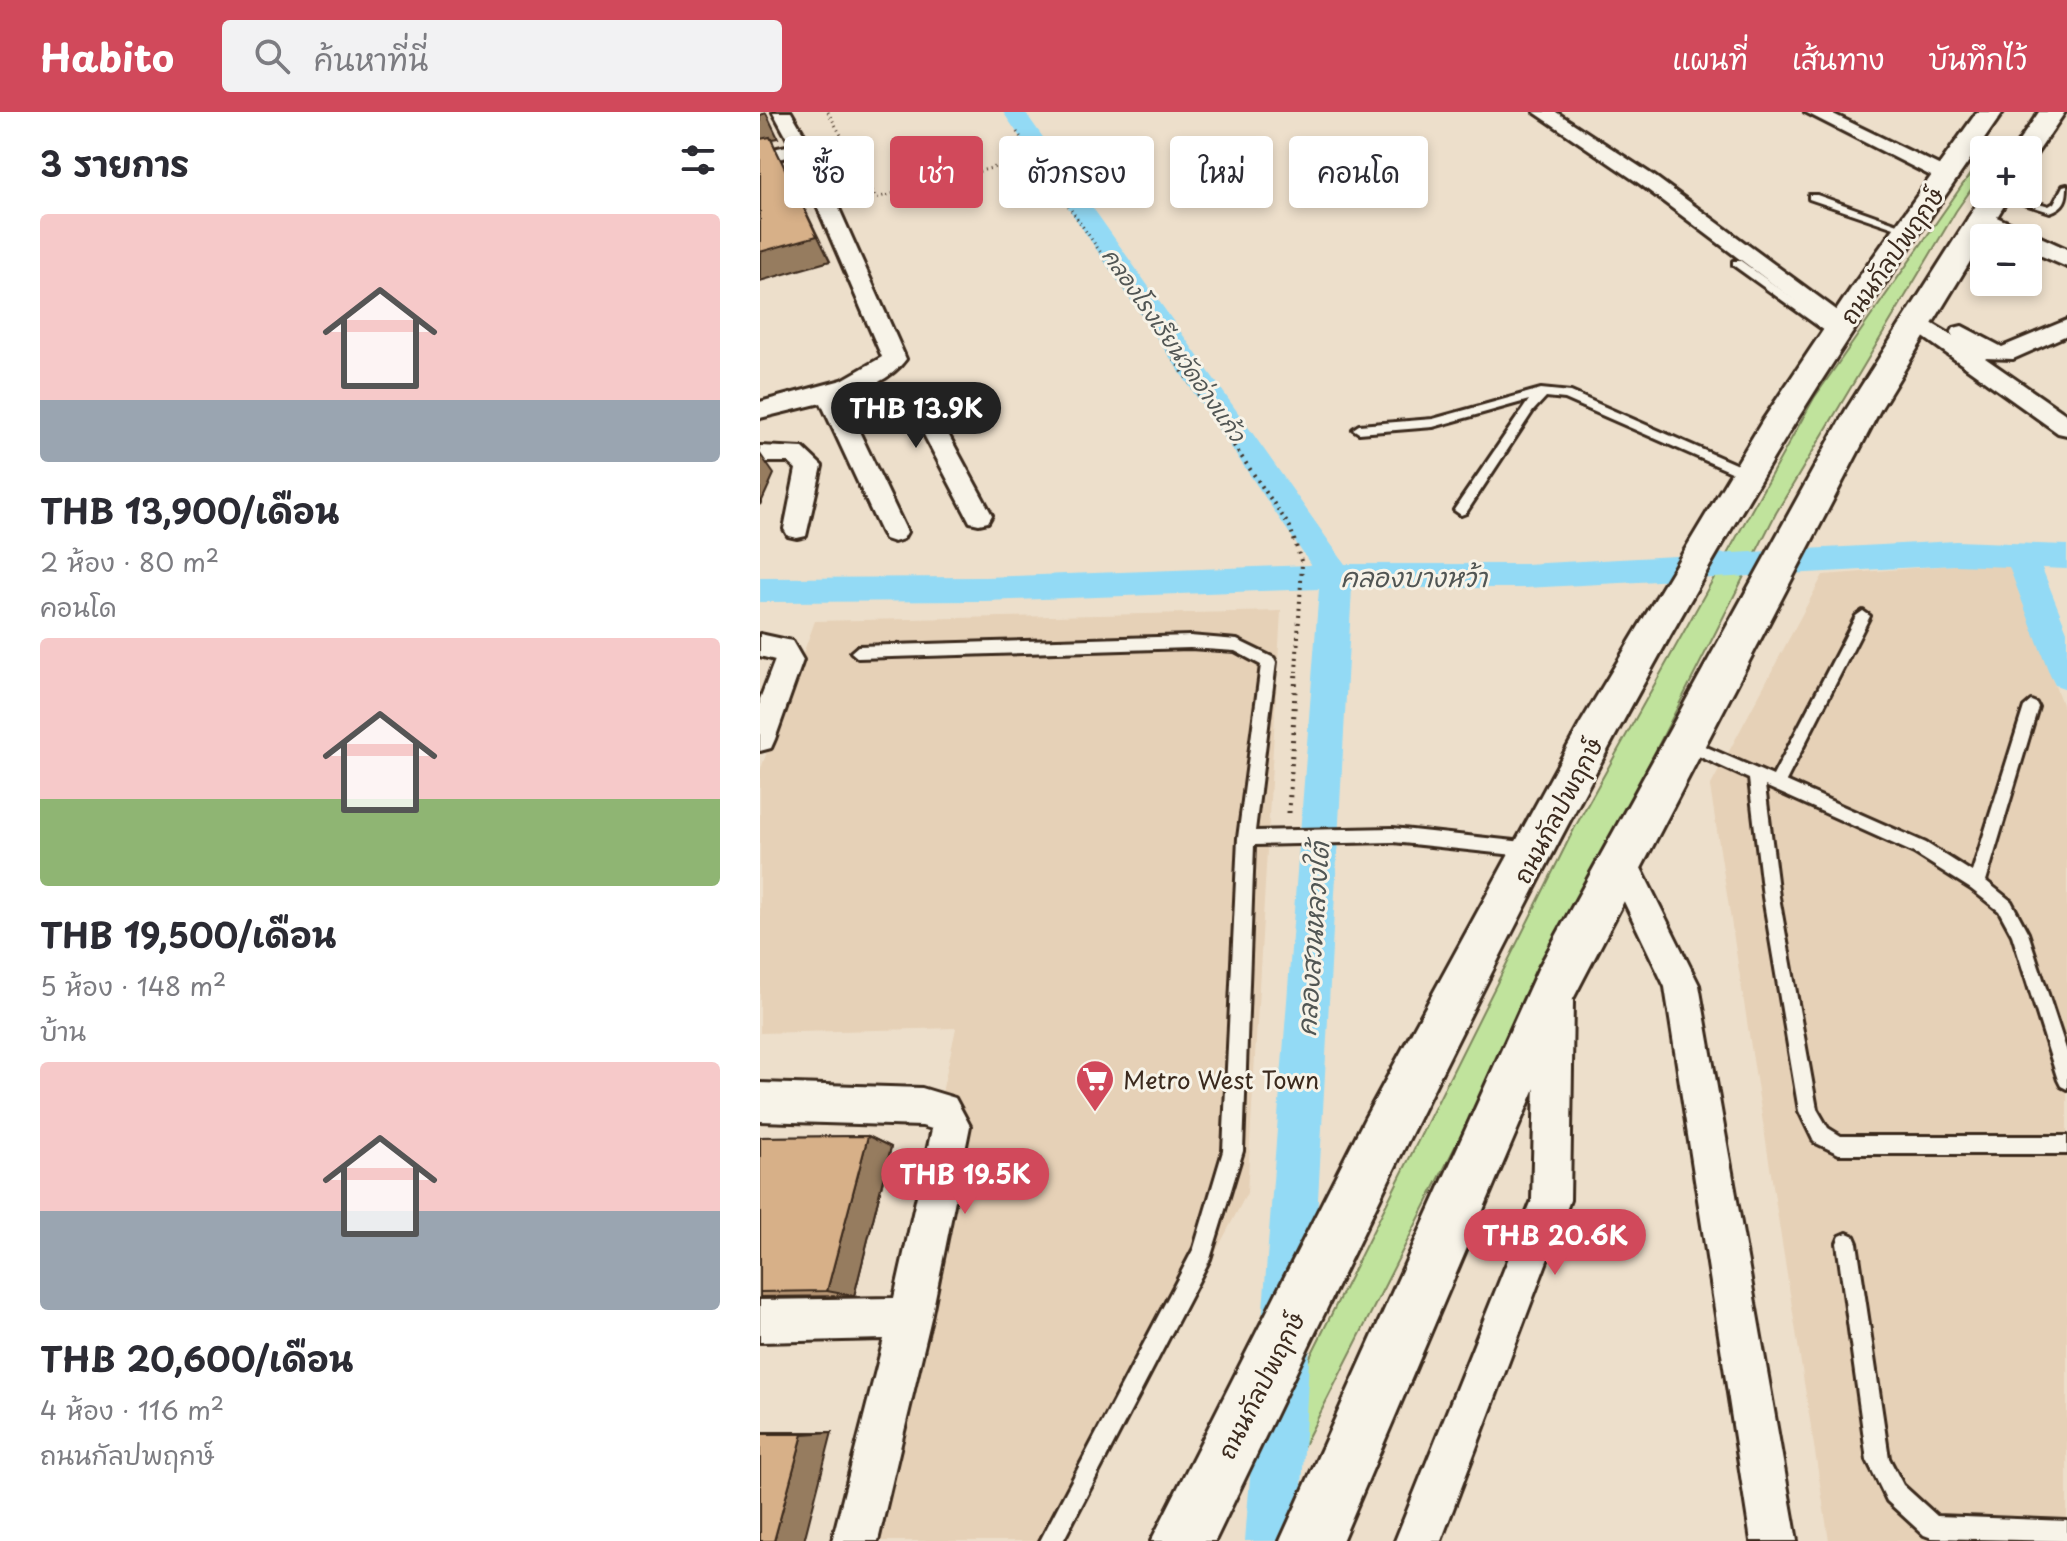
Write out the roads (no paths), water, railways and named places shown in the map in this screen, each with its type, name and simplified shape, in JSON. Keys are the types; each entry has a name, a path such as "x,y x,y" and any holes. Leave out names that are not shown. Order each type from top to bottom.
{"main road":[{"path":"2036,136 2052,112"},
{"name":"ถนนกัลปพฤกษ์","path":"1182,1541 1535,850 1675,597 1747,474 1839,330 1986,113"},
{"path":"1311,1541 1555,985 1863,410 1988,208"}],"street":[{"path":"782,112 795,136"},
{"path":"1543,112 1647,180 1839,330"},
{"path":"1814,112 1946,176"},
{"path":"760,158 784,152"},
{"path":"760,410 829,393 884,369 894,359 828,208"},
{"path":"1998,208 2012,224"},
{"path":"2042,247 2067,259"},
{"path":"1920,314 1992,353 2005,354 2067,327"},
{"path":"1920,314 2067,427"},
{"path":"829,393 894,532"},
{"path":"840,420 893,401 908,399 919,403 979,515"},
{"path":"760,454 794,454 809,466 797,529"},
{"path":"760,645 779,646 789,660 760,739"},
{"path":"1622,864 1682,985 1774,1541"},
{"path":"1418,1541 1551,1200 1555,985"},
{"path":"760,1102 922,1107 942,1111 951,1126 910,1318 855,1541"},
{"path":"760,1321 910,1318"}],"lane":[{"path":"2042,208 2050,209 2058,205 2067,188"},
{"path":"1813,197 1907,229"},
{"path":"1737,263 1839,330"},
{"path":"1359,429 1433,423 1543,393 1567,395 1747,474"},
{"path":"1461,510 1529,408 1543,393"},
{"path":"1777,784 1863,616"},
{"path":"858,652 1190,642 1237,646 1269,662 1246,838 1233,1151 1203,1252 1051,1541"},
{"path":"1977,884 2031,707"},
{"path":"1686,744 1920,848 2005,906 2020,933 2067,1080"},
{"path":"1756,775 1771,897 1808,1111 1821,1135 1839,1145 2067,1145"},
{"path":"1246,838 1393,835 1535,850"},
{"path":"1847,1243 1878,1460 1895,1493 1932,1527 2067,1532"}],"waterway":[{"name":"คลองโรงเรียนวัดอ่างแก้ว","path":"1014,112 1336,576"},
{"name":"คลองบางหว้า","path":"1336,576 1525,576 1956,553 2021,555"},
{"name":"คลองบางหว้า","path":"2021,555 2067,557"},
{"path":"2021,555 2067,675"},
{"name":"คลองบางหว้า","path":"760,590 985,589 1336,576"},
{"name":"คลองสวนหลวงใต้","path":"1272,1541 1336,576"}],"place":[{"name":"Metro West Town","path":"1095,1113"}]}
